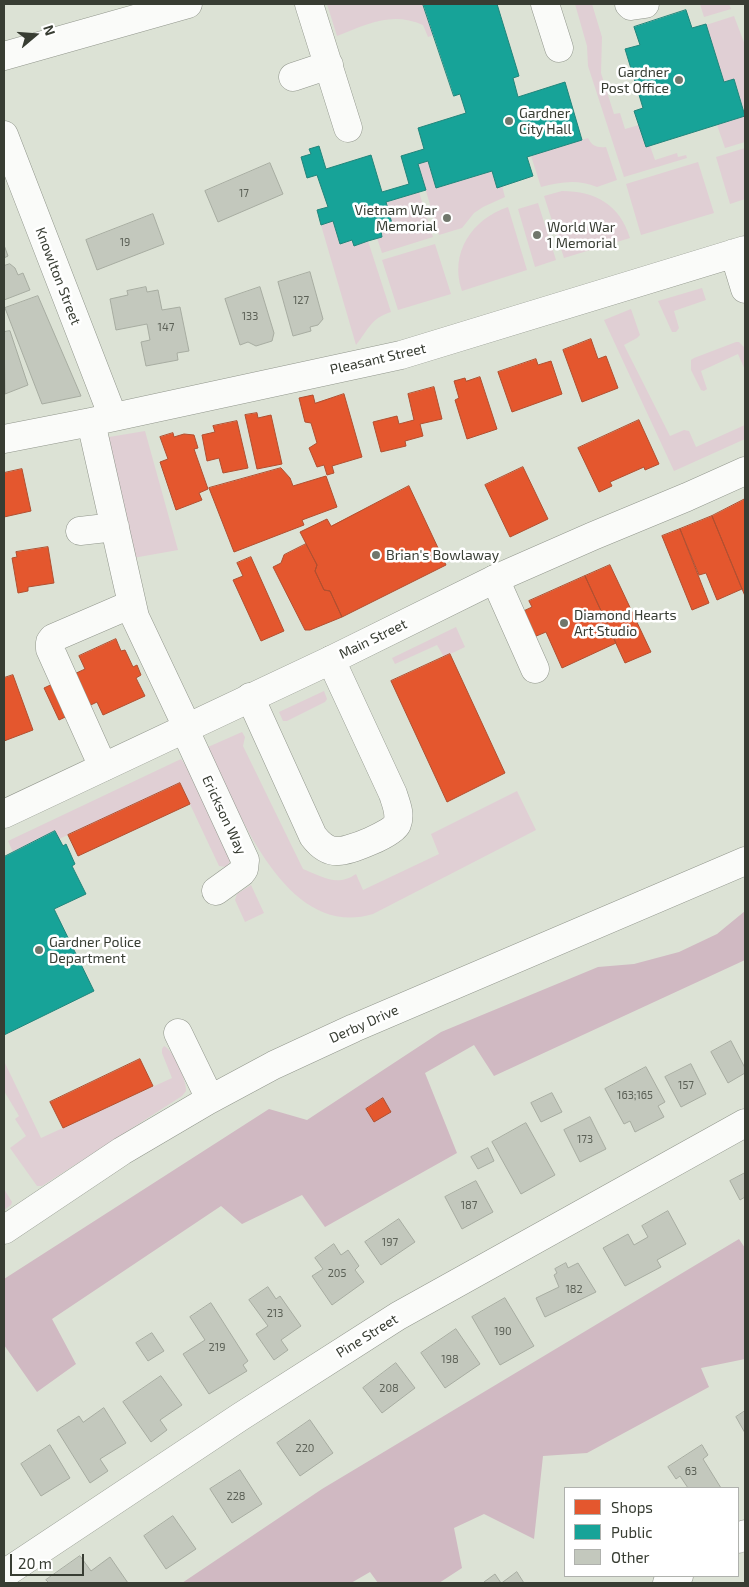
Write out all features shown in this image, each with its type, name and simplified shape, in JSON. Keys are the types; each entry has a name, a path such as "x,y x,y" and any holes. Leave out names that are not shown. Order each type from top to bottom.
{"street":[{"path":"4,56 188,4"},
{"path":"309,4 348,128"},
{"path":"545,4 558,48"},
{"path":"629,4 631,6 645,4"},
{"path":"292,77 328,65"},
{"name":"Knowlton Street","path":"4,134 102,420 115,527 132,604"},
{"path":"740,251 745,289"},
{"name":"Pleasant Street","path":"4,439 289,380 433,346 740,251"},
{"name":"Main Street","path":"4,814 331,660 495,579 745,472"},
{"path":"80,531 115,527"},
{"path":"495,579 535,669"},
{"path":"103,767 50,649 50,642 53,638 132,604"},
{"name":"Erickson Way","path":"132,604 140,630 245,860 244,869 241,873 216,891"},
{"path":"250,697 313,836 320,844 338,852 386,834 394,830 399,812 393,794 331,660"},
{"name":"Derby Drive","path":"4,1230 122,1151 274,1064 745,860"},
{"path":"178,1033 210,1100"},
{"name":"Pine Street","path":"4,1574 232,1422 398,1316 745,1123"}],"shaded area":[{"path":"327,4 423,4 434,35 428,37 423,25 412,21 390,19 369,24 337,36"},
{"path":"575,4 592,4 602,37 601,73 614,114 620,113 625,129 639,125 646,147 650,146 655,160 677,153 678,157 686,155 687,158 624,177 588,66 587,46"},
{"path":"700,4 729,4 731,9 704,17"},
{"path":"734,16 745,45 745,113 734,79 724,82 706,25"},
{"path":"745,116 745,142 725,148 717,125"},
{"path":"588,138 595,146 606,147 617,180 597,187 590,184 569,182 541,187 531,156"},
{"path":"745,148 745,199 730,204 716,157"},
{"path":"428,161 437,188 492,171 497,187 502,186 505,197 474,213 462,228 439,235 418,164"},
{"path":"698,162 714,213 641,235 626,184"},
{"path":"562,191 586,194 605,202 620,217 630,238 564,258 544,196"},
{"path":"419,192 433,237 382,253 377,238 382,237 381,231 393,227 386,202"},
{"path":"538,203 556,260 535,267 518,209"},
{"path":"508,207 527,270 462,291 459,264 461,251 467,239 484,220 495,212"},
{"path":"333,221 340,244 352,240 354,246 368,241 391,312 374,321 356,345 321,225"},
{"path":"435,244 451,294 398,310 382,260"},
{"path":"702,288 706,300 674,311 679,328 676,332 672,332 658,301"},
{"path":"631,309 640,335 624,345 670,436 684,430 689,431 696,447 745,425 745,439 674,471 604,320"},
{"path":"739,342 745,348 745,370 738,354 701,371 707,389 701,390 691,370 691,360"},
{"path":"145,431 178,550 133,558 103,438"},
{"path":"456,627 465,647 444,657 437,645 395,664 392,658"},
{"path":"324,691 327,699 325,702 287,721 283,721 279,712"},
{"path":"242,732 245,737 243,746 303,869 324,878 343,880 356,874 363,890 439,854 431,834 517,791 536,830 373,914 342,917 314,908 290,889 268,864 234,803 208,747"},
{"path":"181,759 229,858 230,862 226,867 219,866 180,783 59,839 55,831 13,852 8,841"},
{"path":"251,885 264,913 245,922 235,900 237,894"},
{"path":"745,911 745,960 494,1076 474,1045 425,1073 457,1153 325,1227 302,1195 242,1224 221,1206 52,1319 76,1364 37,1392 4,1345 4,1279 269,1109 307,1120 441,1032 598,967 634,964 679,952 717,934"},
{"path":"164,1046 168,1048 182,1073 186,1091 182,1096 42,1186 37,1186 10,1148 26,1136 15,1119 19,1116 4,1091 4,1061 41,1138 172,1078 162,1053"},
{"path":"4,1189 12,1202 4,1210"},
{"path":"739,1239 745,1248 745,1359 701,1368 709,1387 587,1453 543,1456 534,1539 484,1514 454,1528 462,1568 439,1583 378,1583 370,1572 351,1583 182,1583 322,1489"}],"building: Shops":[{"path":"591,339 598,359 606,356 618,388 582,402 563,350"},
{"path":"536,359 538,365 551,361 562,394 512,412 498,372"},
{"path":"480,377 497,429 467,439 455,400 459,398 454,381 465,378 466,381"},
{"path":"434,387 442,419 420,424 423,436 405,441 406,446 381,452 373,422 397,416 399,424 414,420 408,394"},
{"path":"344,394 362,457 332,466 334,473 327,475 324,465 317,467 309,448 317,443 311,423 305,422 299,398 313,395 315,403"},
{"path":"257,413 258,418 271,415 282,464 257,469 245,415"},
{"path":"639,420 659,464 645,470 644,467 610,482 612,486 599,492 578,448"},
{"path":"237,421 248,468 223,473 219,458 207,461 202,435 215,432 213,426"},
{"path":"173,433 174,437 184,434 194,435 198,448 194,449 208,489 199,493 202,500 176,510 160,462 168,459 160,437"},
{"path":"523,467 548,519 510,537 485,485"},
{"path":"281,468 290,478 293,486 326,476 337,507 302,520 304,525 234,552 209,488"},
{"path":"22,469 31,511 4,517 4,473"},
{"name":"Brian's Bowlaway","path":"409,486 446,565 342,617 330,591 324,590 315,571 317,565 300,532 327,519 331,526"},
{"path":"745,499 745,596 712,516"},
{"path":"712,516 742,589 717,600 706,573 699,575 680,529"},
{"path":"680,529 709,603 692,610 662,536"},
{"path":"306,544 317,565 315,571 324,590 330,591 342,617 310,630 305,630 273,567 281,563 284,555"},
{"path":"48,547 54,583 28,587 28,591 18,593 12,558 17,557 16,552"},
{"path":"251,557 284,631 261,641 233,580 243,576 237,563"},
{"path":"610,565 651,652 625,663 585,576"},
{"name":"Diamond Hearts Art Studio","path":"585,576 616,643 562,668 546,632 529,639 517,614 532,607 529,601"},
{"path":"116,639 121,651 125,650 133,667 137,665 141,675 136,678 145,696 103,715 97,702 59,720 44,688 85,669 79,656"},
{"path":"450,654 505,773 447,802 391,681"},
{"path":"13,675 33,730 4,741 4,678"},
{"path":"180,783 190,804 78,856 68,835"},
{"path":"140,1059 153,1086 63,1128 50,1102"},
{"path":"383,1098 391,1112 374,1122 366,1109"}],"building: Public":[{"name":"Gardner City Hall","path":"423,4 497,4 519,76 513,78 518,97 565,82 582,140 527,157 533,176 497,188 492,171 436,188 428,161 418,164 426,190 386,202 393,227 381,231 382,237 354,246 352,240 340,244 333,221 321,225 317,210 328,207 317,175 307,178 301,157 311,154 309,149 319,146 326,169 371,155 382,192 409,184 401,156 424,149 418,128 466,113 460,94 454,96"},
{"name":"Gardner Post Office","path":"686,10 692,28 706,24 724,82 734,79 745,116 646,147 634,111 643,108 625,49 640,45 634,27"},
{"name":"Gardner Police Department","path":"55,831 63,846 66,844 75,864 72,866 86,894 54,909 94,991 4,1035 4,857"}],"building: Other":[{"path":"270,163 283,194 218,222 205,191"},
{"path":"153,214 164,244 97,270 86,240"},
{"path":"4,245 8,256 4,258"},
{"path":"10,264 15,268 18,275 23,273 30,290 4,300 4,266"},
{"path":"310,272 323,319 318,325 310,327 311,331 293,336 278,282"},
{"path":"146,287 147,292 158,290 162,310 180,307 189,351 177,353 178,360 146,366 141,342 150,340 147,324 116,330 110,299 128,295 127,291"},
{"path":"260,287 274,333 272,341 256,346 248,342 240,345 225,299"},
{"path":"38,296 81,396 42,404 5,308"},
{"path":"10,331 28,385 5,394 4,332"},
{"path":"731,1041 745,1068 745,1073 728,1083 711,1052"},
{"path":"691,1064 706,1094 681,1107 665,1077"},
{"path":"646,1067 665,1102 658,1106 664,1117 635,1132 630,1121 624,1124 605,1089"},
{"path":"552,1093 562,1112 541,1122 531,1103"},
{"path":"590,1117 606,1149 580,1162 564,1130"},
{"path":"526,1123 555,1175 521,1194 492,1142"},
{"path":"488,1148 494,1161 478,1169 471,1157"},
{"path":"745,1173 745,1197 740,1200 730,1181"},
{"path":"476,1181 493,1212 462,1229 445,1197"},
{"path":"668,1211 686,1244 657,1260 661,1267 625,1286 603,1248 628,1234 634,1245 648,1237 642,1226"},
{"path":"399,1219 415,1242 381,1265 365,1242"},
{"path":"334,1244 341,1255 348,1250 359,1266 355,1270 364,1282 332,1305 312,1276 323,1269 315,1258"},
{"path":"566,1263 568,1268 578,1263 596,1292 545,1317 536,1298 559,1287 554,1275 557,1273 555,1269"},
{"path":"268,1287 276,1299 280,1296 301,1326 281,1340 288,1350 274,1360 256,1334 268,1326 249,1300"},
{"path":"505,1298 534,1346 500,1365 472,1317"},
{"path":"211,1303 248,1361 243,1365 247,1371 209,1394 183,1354 205,1340 190,1317"},
{"path":"456,1329 480,1364 445,1388 421,1353"},
{"path":"152,1333 164,1351 148,1361 136,1343"},
{"path":"396,1363 415,1388 382,1413 363,1388"},
{"path":"161,1376 182,1405 160,1420 167,1430 151,1442 123,1402"},
{"path":"104,1408 126,1443 100,1459 108,1471 90,1483 57,1430 79,1416 83,1422"},
{"path":"745,1411 745,1433 736,1417"},
{"path":"310,1420 333,1453 300,1476 277,1443"},
{"path":"50,1445 70,1478 41,1496 21,1464"},
{"path":"702,1445 708,1455 703,1459 720,1487 687,1487 680,1476 676,1479 668,1467"},
{"path":"240,1470 262,1504 232,1523 210,1489"},
{"path":"173,1516 196,1549 166,1569 144,1536"},
{"path":"80,1556 91,1571 110,1557 128,1583 49,1583 46,1580"},
{"path":"517,1572 524,1583 501,1583"},
{"path":"495,1574 501,1583 485,1583 484,1582"}],"place":[{"name":"Gardner Post Office","path":"679,80"},
{"name":"Gardner City Hall","path":"509,121"},
{"name":"Vietnam War Memorial","path":"447,218"},
{"name":"World War 1 Memorial","path":"537,235"},
{"name":"Brian's Bowlaway","path":"376,555"},
{"name":"Diamond Hearts Art Studio","path":"564,623"},
{"name":"Gardner Police Department","path":"39,950"}]}
